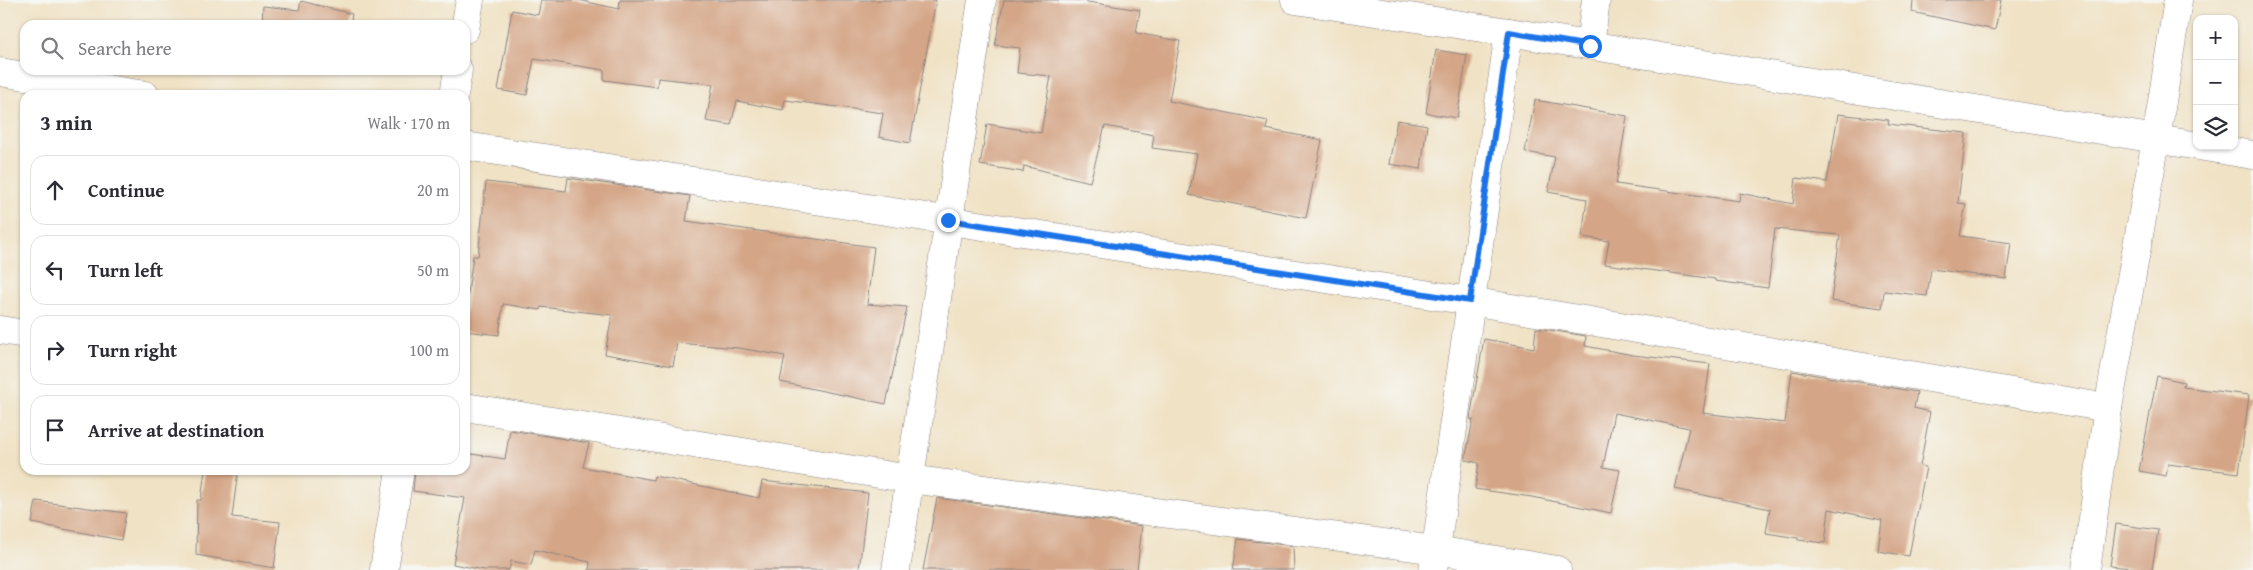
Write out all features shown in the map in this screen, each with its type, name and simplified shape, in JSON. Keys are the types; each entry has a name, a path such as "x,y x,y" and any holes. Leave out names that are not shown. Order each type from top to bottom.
{"street":[{"path":"467,20 470,0"},
{"path":"896,570 982,0"},
{"path":"1295,0 1509,32 2253,155"},
{"path":"1590,46 1596,0"},
{"path":"2086,570 2108,408 2156,140 2178,0"},
{"path":"1434,560 1509,32"},
{"path":"0,72 113,90"},
{"path":"455,90 457,75"},
{"path":"470,147 1470,301 2108,408"},
{"path":"0,330 20,333"},
{"path":"470,408 910,479 1434,560 1557,570"},
{"path":"384,570 399,475"}],"building":[{"path":"541,0 578,0 619,9 620,0 936,0 910,143 879,137 883,113 785,100 783,110 737,101 731,125 706,121 713,84 658,78 657,87 604,80 604,70 534,59 527,95 498,90 512,10 538,15"},
{"path":"1004,0 1075,0 1140,10 1136,33 1180,41 1169,101 1268,121 1266,129 1322,140 1306,218 1189,195 1197,154 1152,148 1154,135 1105,126 1090,182 1024,166 1023,172 980,165 987,124 1041,133 1051,76 1017,73 1020,48 995,45"},
{"path":"1913,0 2001,0 1995,30 1912,12"},
{"path":"301,1 352,14 351,20 262,20 263,6 299,10"},
{"path":"1436,50 1467,55 1457,118 1426,113"},
{"path":"1535,100 1627,116 1616,184 1739,201 1740,193 1793,204 1796,178 1827,182 1838,114 1889,120 1888,124 1966,133 1958,203 1966,204 1960,236 2011,243 2006,279 1931,269 1927,296 1884,291 1882,308 1831,301 1840,235 1775,229 1768,288 1605,264 1609,241 1582,237 1587,199 1548,192 1555,157 1525,152"},
{"path":"1397,120 1427,125 1421,169 1389,164"},
{"path":"568,178 690,196 686,221 874,247 867,304 907,307 886,404 780,382 785,356 739,348 677,343 673,366 605,354 612,315 541,307 540,310 503,304 499,335 470,332 470,278 473,256 478,256 486,182 566,191"},
{"path":"1536,328 1586,336 1585,346 1633,355 1710,364 1703,413 1785,423 1792,371 1917,392 1914,408 1930,412 1920,466 1926,467 1909,556 1878,551 1882,520 1829,509 1825,543 1798,540 1798,538 1766,533 1770,509 1675,489 1689,428 1614,413 1603,467 1620,470 1611,513 1532,497 1475,489 1479,463 1465,460 1473,420 1470,419 1484,339 1534,348"},
{"path":"2157,376 2184,382 2183,387 2249,395 2239,473 2168,464 2166,476 2139,471"},
{"path":"510,430 589,443 583,467 653,480 654,476 759,498 762,481 868,493 859,570 589,570 590,562 535,550 531,565 511,561 509,570 484,570 453,564 465,498 413,491 415,475 470,475 470,454 505,459"},
{"path":"204,475 237,475 232,517 280,522 274,568 196,555 197,500 201,500"},
{"path":"937,498 1142,526 1137,570 923,570"},
{"path":"36,501 126,513 121,540 32,523"},
{"path":"2116,524 2158,530 2152,570 2110,566"},
{"path":"1238,539 1293,546 1294,570 1233,570"}],"route":[{"path":"948,220 1470,301 1509,32 1590,46"}]}
